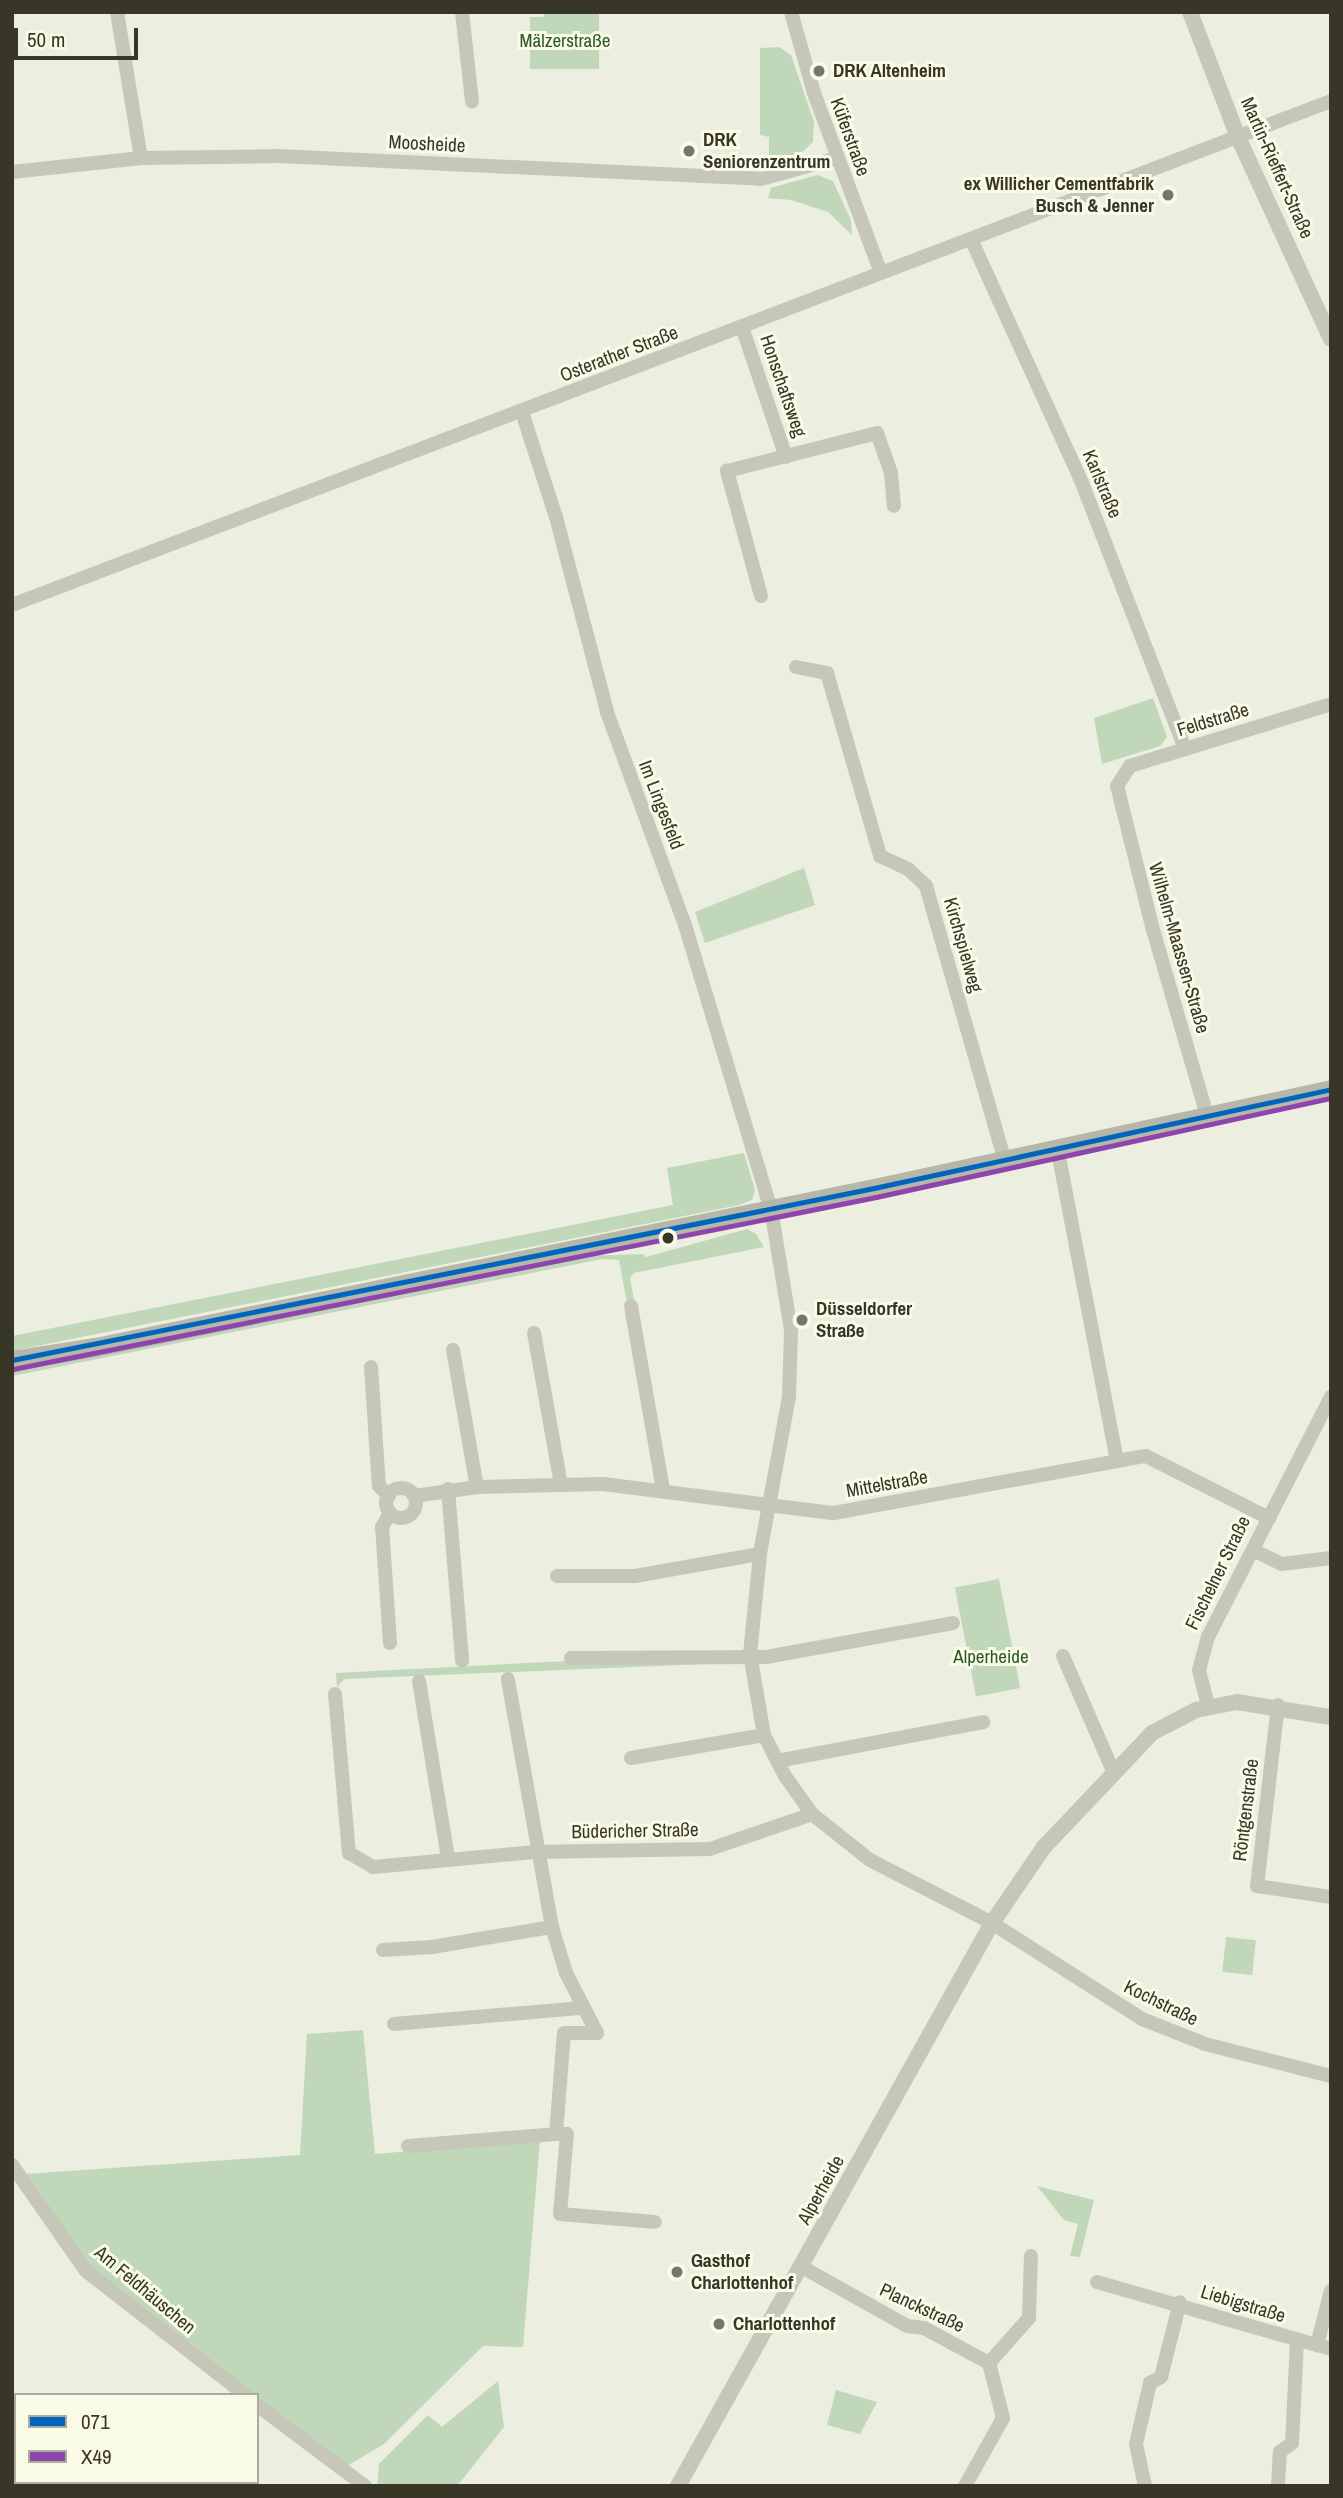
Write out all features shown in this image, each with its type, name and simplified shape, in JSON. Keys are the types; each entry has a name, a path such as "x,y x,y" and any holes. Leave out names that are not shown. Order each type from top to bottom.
{"main road":[{"path":"12,1360 95,1347 1058,1151 1331,1089"}],"street":[{"path":"117,12 141,159"},
{"path":"462,12 472,101"},
{"name":"Küferstraße","path":"791,12 837,158 881,273"},
{"name":"Martin-Rieffert-Straße","path":"1190,12 1238,137 1331,339"},
{"name":"Osterather Straße","path":"12,605 1331,101"},
{"name":"Moosheide","path":"12,172 141,159 279,156 761,179 837,158"},
{"name":"Karlstraße","path":"971,239 1082,483 1185,749"},
{"name":"Honschaftsweg","path":"742,327 786,457"},
{"name":"Im Lingesfeld","path":"522,412 556,517 607,712 685,925 771,1209"},
{"name":"Honschaftsweg","path":"761,596 727,471 877,433 891,473 894,506"},
{"name":"Kirchspielweg","path":"796,667 827,673 880,856 908,869 926,886 1004,1161"},
{"name":"Feldstraße","path":"1117,786 1130,766 1331,705"},
{"name":"Wilhelm-Maassen-Straße","path":"1117,786 1152,926 1208,1119"},
{"path":"1058,1151 1117,1461"},
{"path":"771,1209 791,1329 789,1397 760,1555 750,1654 764,1735 777,1761 813,1814 870,1860 992,1923"},
{"path":"631,1306 663,1490"},
{"path":"534,1333 561,1484"},
{"path":"453,1350 477,1487"},
{"path":"371,1367 379,1486 389,1496 390,1513 382,1527 390,1643"},
{"name":"Fischelner Straße","path":"1208,1706 1199,1670 1208,1637 1331,1397"},
{"name":"Mittelstraße","path":"389,1496 400,1489 414,1496 448,1489 561,1484 663,1490 769,1507 834,1513 1146,1456 1269,1518"},
{"path":"448,1489 462,1660"},
{"path":"390,1513 407,1517 416,1506 414,1496"},
{"path":"1252,1550 1282,1564 1331,1558"},
{"path":"557,1576 635,1576 760,1555"},
{"path":"571,1658 750,1654 765,1657 953,1623"},
{"path":"1063,1656 1114,1771 1152,1733 1208,1706 1237,1702 1278,1705 1331,1717"},
{"path":"508,1679 536,1852 552,1927 582,2008 597,2034 564,2034 556,2134"},
{"path":"419,1681 448,1860"},
{"name":"Büdericher Straße","path":"335,1694 349,1853 373,1867 536,1852 710,1849 813,1814"},
{"name":"Röntgenstraße","path":"1278,1705 1257,1886 1331,1897"},
{"path":"777,1761 983,1722"},
{"path":"631,1758 764,1735"},
{"name":"Alperheide","path":"678,2486 992,1923 1074,1813 1114,1771"},
{"name":"Kochstraße","path":"992,1923 1142,2019 1205,2045 1331,2076"},
{"path":"383,1950 432,1947 552,1927"},
{"path":"394,2024 582,2008"},
{"path":"408,2146 567,2134 560,2214 655,2222"},
{"name":"Am Feldhäuschen","path":"12,2165 86,2271 242,2393"},
{"path":"965,2486 1003,2418 989,2363 1029,2318 1031,2256"},
{"name":"Planckstraße","path":"802,2267 907,2326 924,2328 989,2363"},
{"name":"Liebigstraße","path":"1097,2282 1180,2302 1200,2314 1297,2340"},
{"path":"1278,2486 1280,2452 1292,2443 1297,2340 1324,2347 1331,2291"},
{"name":"Liebigstraße","path":"1145,2486 1136,2444 1150,2383 1161,2377 1180,2302"},
{"path":"259,2406 365,2486"}],"green space":[{"name":"Mälzerstraße","path":"544,12 599,12 599,69 530,69 530,17 544,17"},
{"path":"779,47 791,55 814,122 813,142 799,155 769,164 769,137 760,135 760,48"},
{"path":"817,175 833,181 851,220 852,235 828,212 791,200 768,198 771,188"},
{"path":"1153,698 1167,737 1160,746 1102,764 1094,718"},
{"path":"804,868 815,905 705,943 695,912"},
{"path":"744,1153 755,1190 752,1200 739,1205 12,1351 12,1336 673,1205 667,1168"},
{"path":"747,1229 756,1234 764,1247 634,1273 630,1278 635,1306 628,1308 619,1260 602,1259 12,1376 12,1369 582,1256 643,1254 646,1257"},
{"name":"Alperheide","path":"999,1579 1020,1688 976,1697 955,1588"},
{"path":"567,1661 729,1663 344,1679 337,1687 336,1673"},
{"path":"1226,1937 1256,1940 1252,1975 1222,1972"},
{"path":"363,2030 375,2154 540,2140 523,2347 483,2346 384,2444 347,2466 259,2398 259,2393 253,2393 89,2266 25,2174 300,2155 307,2034"},
{"path":"1037,2186 1094,2200 1080,2257 1070,2256 1078,2224 1064,2220"},
{"path":"498,2381 504,2427 457,2486 377,2486 379,2464 428,2415 442,2427"},
{"path":"836,2390 877,2402 860,2434 827,2425"}],"transit line":[{"name":"071","path":"12,1360 874,1188 1331,1089"},
{"name":"X49","path":"13,1369 876,1197 1331,1098"}],"place":[{"name":"DRK Altenheim","path":"819,71"},
{"name":"DRK Seniorenzentrum","path":"689,151"},
{"name":"ex Willicher Cementfabrik Busch & Jenner","path":"1168,195"},
{"name":"Düsseldorfer Straße","path":"802,1320"},
{"name":"Gasthof Charlottenhof","path":"677,2272"},
{"name":"Charlottenhof","path":"719,2324"}]}
